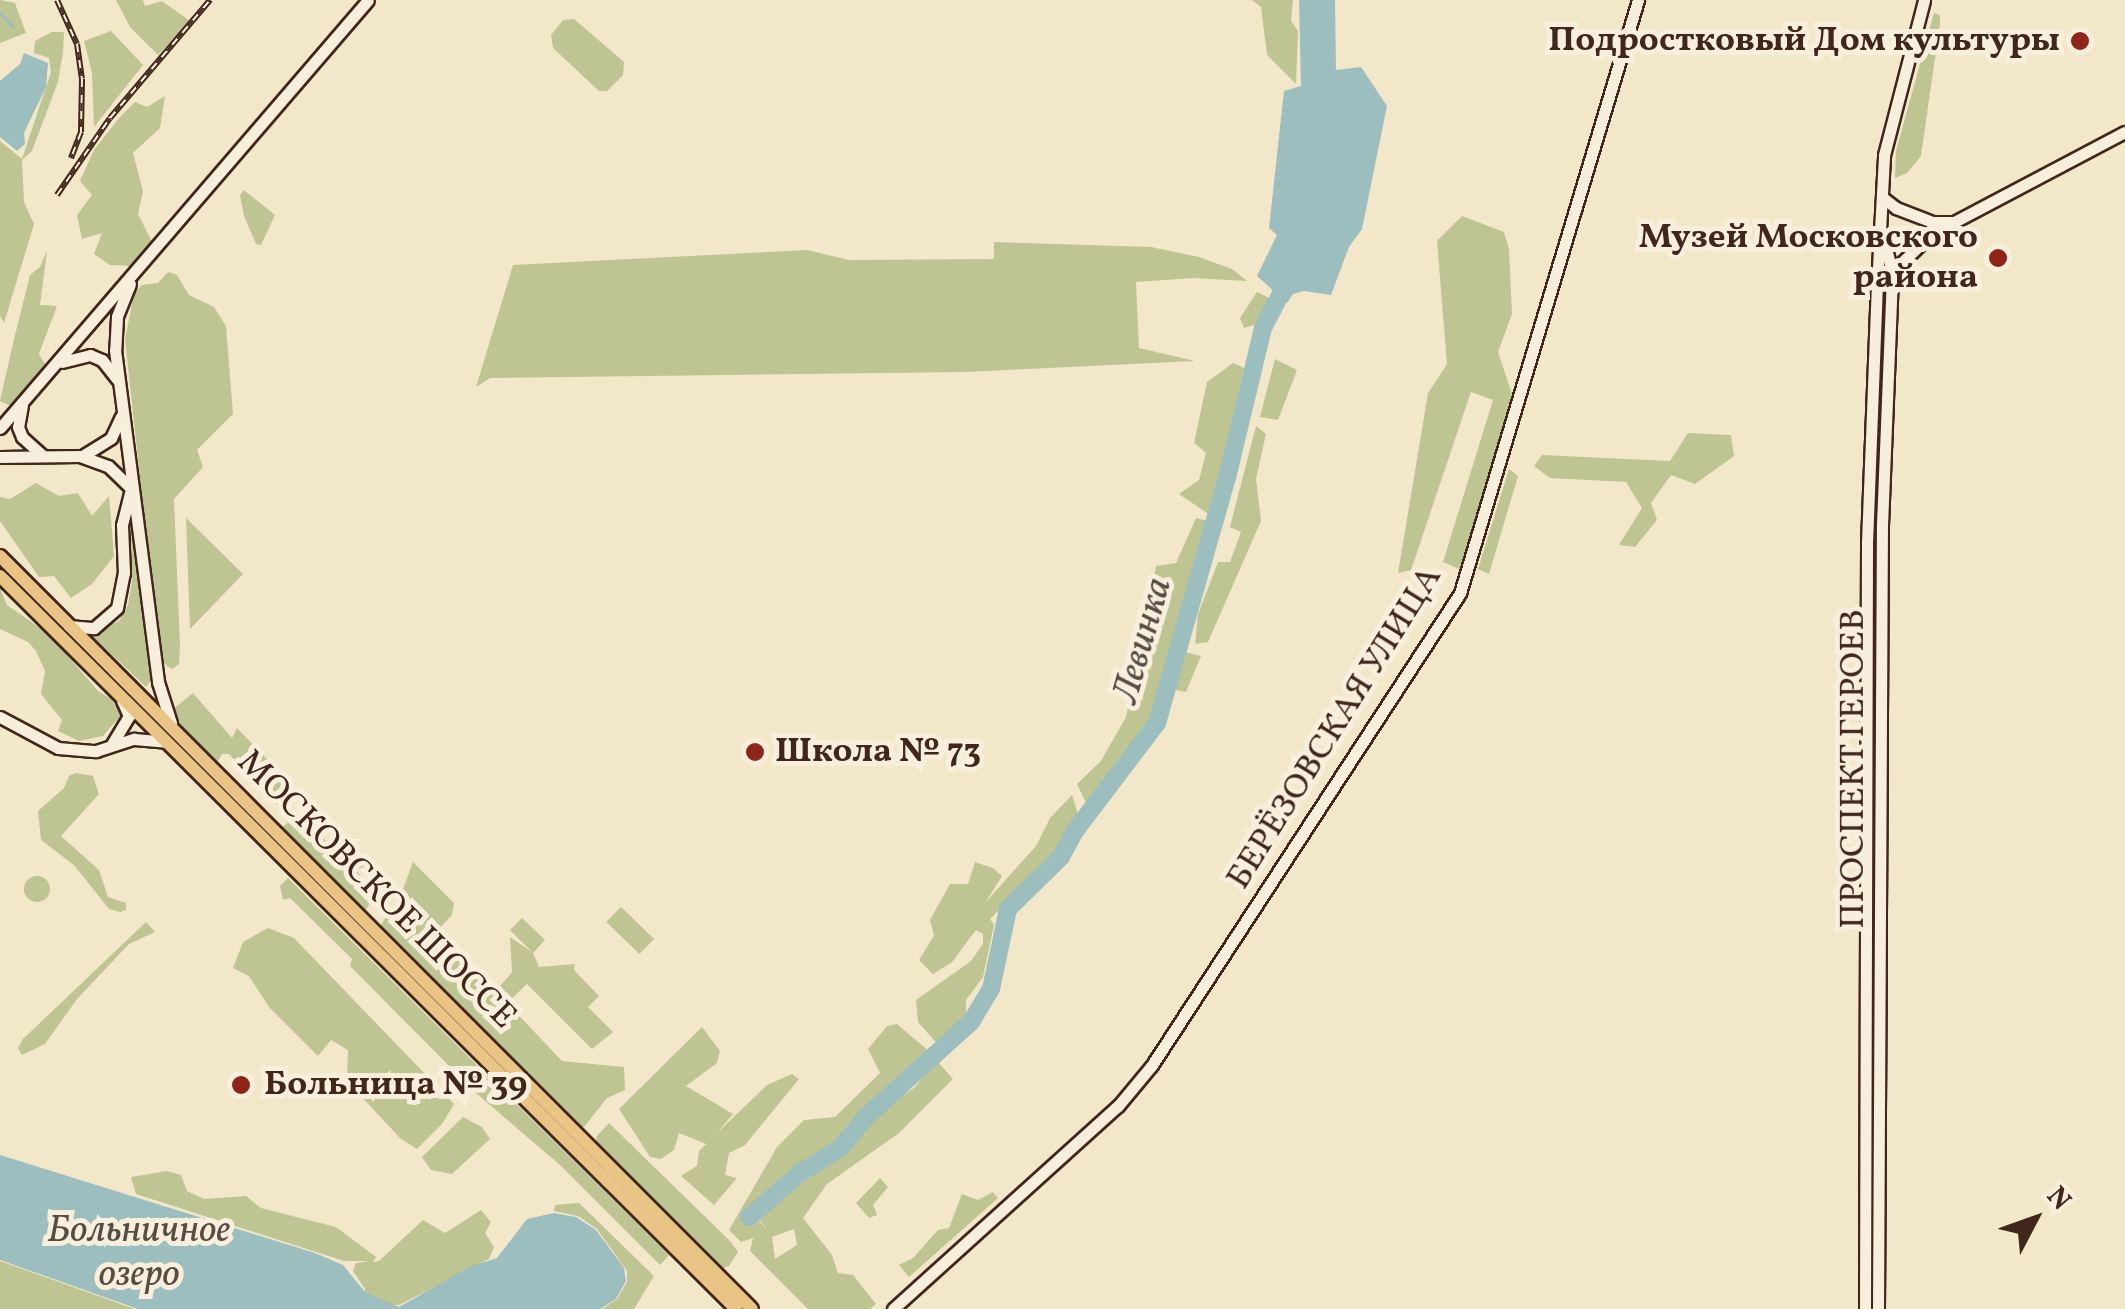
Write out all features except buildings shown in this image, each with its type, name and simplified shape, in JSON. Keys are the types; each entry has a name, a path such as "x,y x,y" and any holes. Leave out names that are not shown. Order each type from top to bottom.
{"main road":[{"path":"0,428 368,0"},
{"name":"БЕРЁЗОВСКАЯ УЛИЦА","path":"893,1309 1118,1106 1152,1065 1460,593 1638,0"},
{"name":"ПРОСПЕКТ ГЕРОЕВ","path":"1864,1309 1867,543 1882,197 1884,155 1924,0"},
{"path":"1892,272 1926,239 1954,222 2125,132"},
{"path":"1882,197 1917,216 1954,222"},
{"name":"ПРОСПЕКТ ГЕРОЕВ","path":"1878,1309 1882,525 1892,272 1881,230"},
{"path":"0,718 58,748 81,752 134,739 175,739 158,682 119,382 115,329 137,272"},
{"path":"53,366 74,356 90,355 102,360 119,382"},
{"path":"24,401 18,426 30,447 42,456"},
{"path":"80,456 111,438 122,412"},
{"path":"0,457 80,456 108,466 131,488"},
{"path":"69,626 94,628 117,608 124,573 122,526 131,488"},
{"name":"МОСКОВСКОЕ ШОССЕ","path":"0,556 736,1309"},
{"name":"МОСКОВСКОЕ ШОССЕ","path":"0,576 112,686 175,739 752,1309"},
{"path":"108,747 121,737 129,716 112,686"}],"green space":[{"path":"0,0 15,3 26,33 0,43"},
{"path":"116,0 143,0 145,6 162,1 190,21 158,55 130,27"},
{"path":"1252,0 1293,0 1291,21 1298,31 1296,84 1267,55 1261,7"},
{"path":"1934,13 1940,15 1940,23 1921,156 1907,173 1895,178 1896,151"},
{"path":"574,19 624,62 623,75 607,91 599,91 553,48 551,35 563,20"},
{"path":"111,31 143,65 94,127 92,73 84,41"},
{"path":"52,32 64,32 63,52 58,82 32,151 22,160 24,202 34,224 4,323 0,316 0,141 22,159 51,72 49,58 34,53 35,41"},
{"path":"165,96 160,128 133,153 143,191 138,214 152,242 133,266 110,265 94,254 102,233 82,239 77,215 92,195 80,181 94,150 135,102 147,107"},
{"path":"244,190 275,215 261,245 256,244 244,216 240,195"},
{"path":"1462,216 1504,232 1509,249 1512,314 1498,352 1512,394 1461,570 1443,562 1493,400 1471,392 1411,570 1398,573 1428,393 1447,364 1437,241"},
{"path":"994,242 1151,247 1199,257 1232,269 1247,281 1193,278 1136,282 1139,348 1195,361 965,372 490,378 476,387 513,265 807,250 849,260 994,259"},
{"path":"47,251 40,305 57,306 39,354 46,366 11,406 0,401 14,339 30,275 40,267"},
{"path":"168,272 177,275 189,295 214,307 226,326 233,414 197,450 203,467 174,499 180,645 179,664 172,669 163,663 159,652 125,339 134,294 142,285 158,283"},
{"path":"1257,292 1271,299 1254,325 1244,328 1240,318"},
{"path":"1275,359 1297,370 1278,420 1260,417"},
{"path":"1233,363 1244,368 1210,515 1179,494 1199,480 1206,453 1194,443 1207,382"},
{"path":"1256,426 1266,434 1256,479 1261,521 1208,642 1195,644 1198,614 1218,562 1230,562 1241,532 1230,527"},
{"path":"1688,433 1731,435 1734,456 1695,484 1671,475 1651,503 1657,520 1635,547 1619,545 1642,508 1626,482 1550,478 1534,466 1542,455 1670,461"},
{"path":"1509,469 1518,476 1489,574 1478,569"},
{"path":"36,483 59,496 78,493 92,516 109,496 114,556 92,584 71,598 54,576 39,577 0,521 0,497 10,499"},
{"path":"186,518 243,574 190,629"},
{"path":"1196,518 1208,521 1153,721 1086,803 1077,784 1101,761 1126,717 1156,566 1176,563"},
{"path":"131,526 152,679 146,687 90,634 119,621 128,605 132,582"},
{"path":"0,588 7,605 50,635 98,691 118,703 123,713 103,736 79,741 58,731 62,720 41,694 45,671 36,651 28,642 0,629"},
{"path":"1185,652 1201,656 1186,692 1171,689"},
{"path":"193,693 232,738 237,728 292,785 291,801 277,805 229,754 222,754 217,763 172,718 172,710"},
{"path":"76,773 93,776 99,794 61,836 99,870 108,897 126,903 126,910 109,909 74,865 41,840 38,811"},
{"path":"1072,795 1079,817 1056,855 990,919 994,925 983,977 966,1000 966,1016 940,1047 918,1022 916,1000 971,961 983,944 983,934 976,930 952,962 933,974 919,960 934,936 930,920 950,884 968,884 975,862 1002,876 985,903 1036,846 1050,818"},
{"path":"289,815 300,815 331,846 343,836 370,864 356,870 375,893 366,910 361,912 280,829 290,821"},
{"path":"413,862 454,903 452,915 437,931 496,991 512,972 510,937 532,952 510,930 522,918 545,940 533,953 539,967 575,964 574,970 599,996 588,1007 613,1032 592,1049 527,984 507,1003 562,1061 624,1067 625,1090 607,1098 584,1127 579,1128 379,928 386,917 391,921"},
{"path":"37,876 46,880 50,889 46,898 37,902 28,898 24,889 28,880"},
{"path":"288,878 669,1255 660,1265 560,1165 476,1093 350,966 352,959 290,898 283,900 280,886"},
{"path":"621,907 654,939 640,954 606,922"},
{"path":"146,922 155,932 129,944 77,999 45,1044 22,1055 18,1048 23,1039"},
{"path":"268,928 294,938 454,1104 442,1124 417,1149 400,1138 347,1081 348,1050 331,1040 318,1056 269,1007 249,976 233,968 243,942"},
{"path":"897,1024 931,1053 860,1116 837,1145 796,1172 755,1208 756,1217 769,1233 757,1216 802,1175 843,1151 870,1117 914,1088 937,1061 953,1079 899,1133 827,1184 803,1218 832,1255 838,1273 853,1275 876,1304 870,1309 808,1309 750,1251 753,1238 741,1242 729,1230 777,1147 804,1120 835,1117 880,1073 868,1049 887,1026","holes":["794,1229 797,1245 775,1259 772,1237"]},
{"path":"702,1027 720,1051 717,1063 686,1086 733,1114 717,1133 767,1085 792,1074 799,1079 745,1145 729,1153 725,1175 737,1178 714,1205 681,1176 697,1166 699,1151 706,1144 679,1133 674,1150 661,1159 650,1157 619,1109"},
{"path":"463,1117 482,1127 490,1139 452,1174 431,1170 422,1157"},
{"path":"609,1123 731,1242 738,1252 729,1266 723,1268 597,1145 596,1137"},
{"path":"167,1171 181,1175 187,1191 204,1199 246,1196 261,1208 336,1227 376,1257 373,1262 379,1261 423,1220 445,1233 481,1210 491,1222 485,1233 494,1247 489,1259 399,1305 360,1309 365,1289 353,1271 356,1263 369,1261 344,1261 136,1194 131,1177"},
{"path":"880,1178 888,1187 873,1205 877,1215 869,1218 856,1203"},
{"path":"993,1192 998,1198 909,1277 899,1265 913,1258 938,1230 949,1228 962,1194 978,1200"},
{"path":"579,1203 654,1276 634,1309 602,1309 617,1299 627,1282 627,1271 597,1229 578,1216 554,1211 555,1205"},
{"path":"0,1261 135,1309 0,1309"}],"water":[{"path":"1299,0 1335,0 1336,70 1361,67 1387,106 1362,229 1349,247 1331,295 1304,291 1293,294 1287,303 1257,276 1277,235 1269,228 1284,91 1301,86"},
{"path":"24,53 48,63 46,87 24,133 25,144 17,151 0,137 0,81 20,64"},
{"name":"Больничное озеро","path":"0,1155 315,1253 343,1265 365,1292 399,1307 469,1267 497,1258 527,1219 554,1213 576,1217 596,1230 624,1268 626,1281 616,1299 600,1309 138,1309 0,1260"}],"waterway":[{"path":"0,13 13,27"},
{"name":"Левинка","path":"749,1217 800,1173 840,1148 867,1116 971,1022 991,989 1008,909 1061,857 1075,831 1157,723 1227,478 1263,328 1288,280"}],"railway":[{"path":"57,0 77,44 82,79 81,132 71,158"},
{"path":"57,195 110,118 210,0"}],"place":[{"name":"Подростковый Дом культуры","path":"2080,41"},
{"name":"Музей Московского района","path":"1998,258"},
{"name":"Школа № 73","path":"755,752"},
{"name":"Больница № 39","path":"241,1085"}]}
